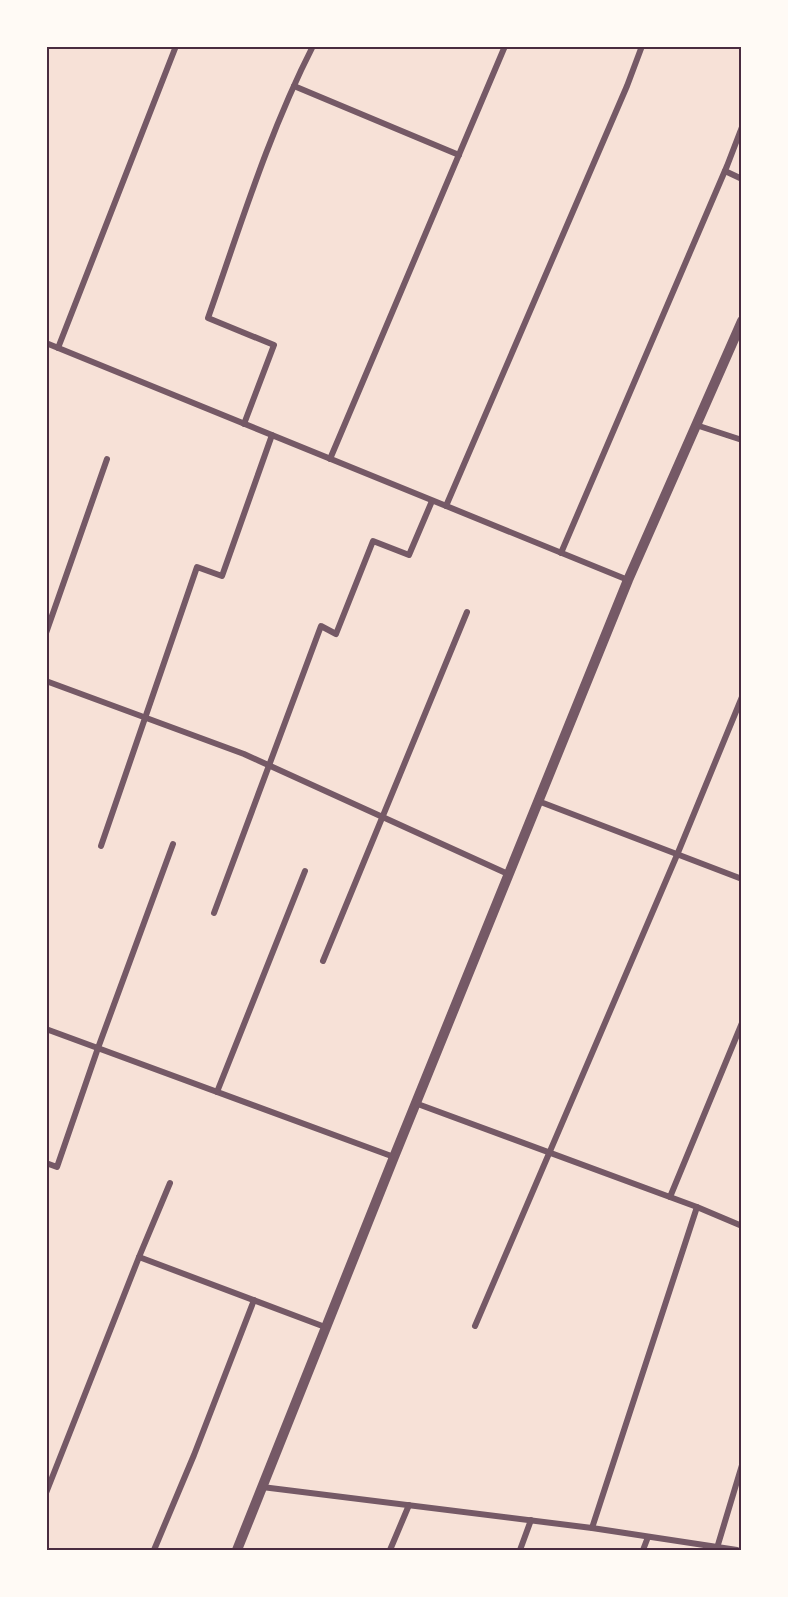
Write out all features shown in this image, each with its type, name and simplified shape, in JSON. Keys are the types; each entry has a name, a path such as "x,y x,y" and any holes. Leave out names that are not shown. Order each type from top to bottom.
{"street":[{"path":"58,348 176,46"},
{"path":"244,424 274,345 208,318 256,180 294,86 313,46"},
{"path":"330,459 505,46"},
{"path":"446,506 627,86 642,46"},
{"path":"294,86 459,155"},
{"path":"561,553 725,171 741,127"},
{"path":"725,171 741,179"},
{"path":"237,1551 415,1103 628,580 741,321"},
{"path":"46,343 628,580"},
{"path":"696,425 741,440"},
{"path":"101,846 197,567 222,576 272,435"},
{"path":"46,633 107,459"},
{"path":"214,913 321,626 336,634 373,540 409,555 432,501"},
{"path":"323,961 467,612"},
{"path":"46,681 244,754 508,874"},
{"path":"475,1326 677,855 741,697"},
{"path":"538,801 741,879"},
{"path":"46,1163 57,1167 173,844"},
{"path":"217,1092 305,871"},
{"path":"670,1197 741,1023"},
{"path":"46,1029 394,1157"},
{"path":"415,1103 697,1207 741,1226"},
{"path":"46,1493 170,1183"},
{"path":"592,1528 697,1207"},
{"path":"139,1257 326,1327"},
{"path":"154,1551 254,1300"},
{"path":"717,1548 741,1465"},
{"path":"262,1487 592,1528 737,1551"},
{"path":"390,1551 409,1505"},
{"path":"520,1551 531,1520"},
{"path":"643,1551 648,1537"}]}
